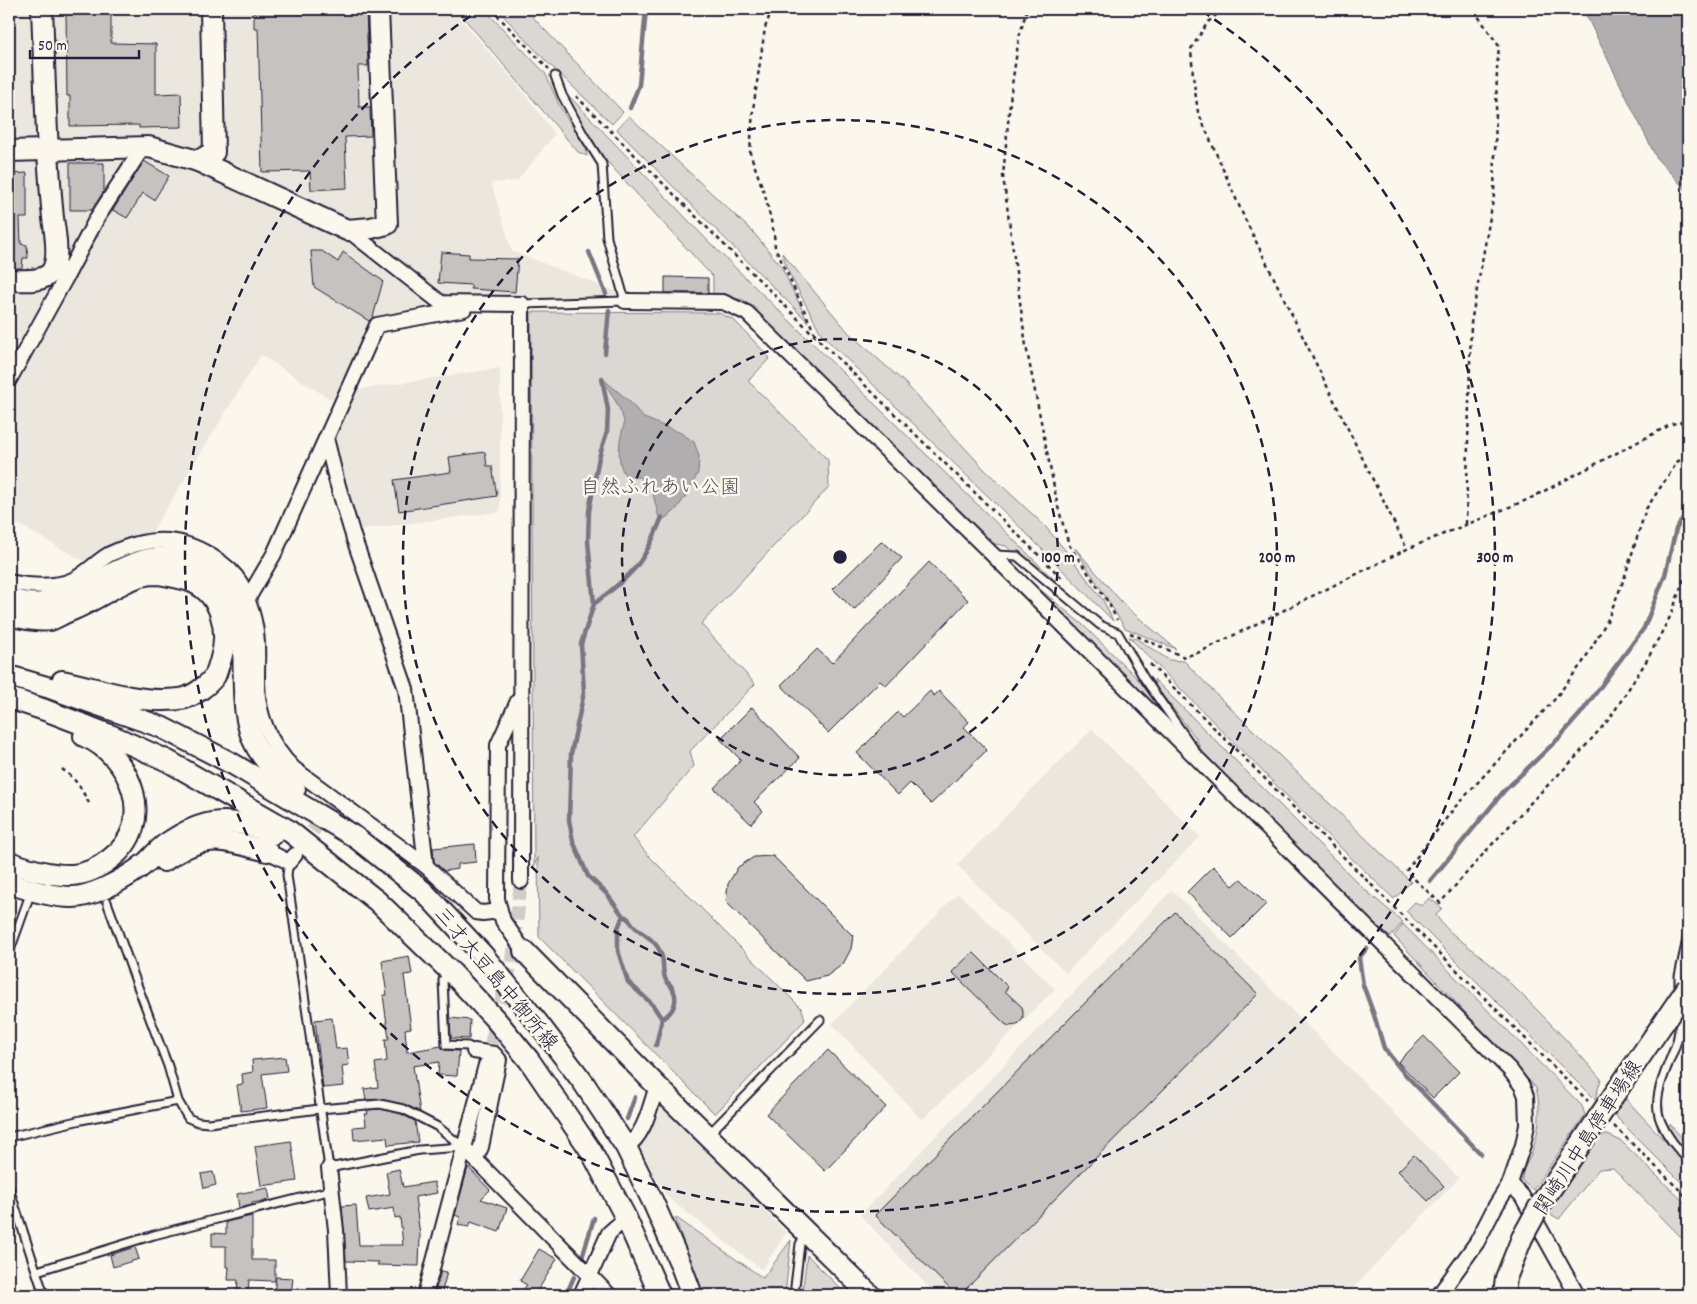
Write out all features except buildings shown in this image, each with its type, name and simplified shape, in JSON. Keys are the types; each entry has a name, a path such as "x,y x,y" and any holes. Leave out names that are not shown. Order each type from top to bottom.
{"main road":[{"path":"9,280 34,280 48,275 59,275 48,170 42,9"},
{"path":"198,161 214,152 211,9"},
{"path":"9,151 142,147 173,153 198,161 348,230 371,228 387,224 378,9"},
{"path":"9,599 25,603 43,603 68,596 137,561 178,558 200,567 215,578 229,595 239,617 243,636 246,714 256,747 270,767 283,780 355,837"},
{"path":"9,615 34,620 50,620 83,607 110,591 138,578 153,574 172,576 190,581 207,592 216,603 223,620 224,644 215,675 200,690 184,699 146,700 129,698 89,686 30,674 9,676"},
{"name":"三才大豆島中御所線","path":"9,676 50,688 161,727 241,769 355,837 424,892 483,955 583,1082 626,1147 657,1210 692,1295"},
{"name":"三才大豆島中御所線","path":"9,698 45,710 168,761 288,830 377,901 454,975 529,1060 591,1151 626,1218 660,1295"},
{"path":"9,707 20,713 92,739 109,751 119,762 131,784 135,812 128,839 116,855 98,869 73,875 52,873 9,862"},
{"path":"9,883 20,887 73,897 97,891 121,881 146,863 165,844 186,831 206,824 230,821 251,824 328,863"},
{"path":"9,894 28,900 75,909 90,907 108,902 177,851 208,840 229,841 267,851"},
{"path":"524,951 657,1086 870,1295"},
{"name":"関崎川中島停車場線","path":"1504,1295 1506,1278 1522,1238 1540,1205 1608,1102 1688,987"}],"street":[{"path":"9,380 59,275 142,147"},
{"path":"348,230 441,303 522,304 521,881"},
{"path":"625,302 723,302 747,312 1510,1070 1522,1086 1526,1096 1527,1125 1523,1145 1510,1182 1477,1242 1439,1295"},
{"path":"248,600 274,554 377,326 494,304"},
{"path":"326,438 354,539 406,690 426,866"},
{"path":"9,582 27,586 46,586 73,580 109,555 145,542 165,540 182,542 198,548 216,559 231,571 242,585 248,600 256,627 260,717 283,759 334,802 426,866 476,912 499,911"},
{"path":"521,696 498,746 497,899 499,911 507,930 524,951"},
{"path":"267,851 292,858"},
{"path":"474,1051 494,1054 499,1060 476,1158"},
{"path":"425,1295 486,1065"},
{"path":"626,1147 633,1143 638,1136 648,1115 657,1086"},
{"path":"463,1147 476,1158 609,1295"},
{"path":"329,1168 336,1230 339,1295"},
{"path":"1510,1182 1522,1196 1577,1295"},
{"path":"581,1295 609,1233 626,1218"}],"lane":[{"path":"522,304 625,302 607,238 602,164 562,95 555,76"},
{"path":"993,555 1018,556 1100,625 1118,633 1144,678 1188,739 1202,762"},
{"path":"292,858 287,875 319,1109 329,1168 419,1150 463,1147"},
{"path":"9,952 28,900"},
{"path":"108,902 168,1066 178,1102 188,1118 198,1122 209,1123 319,1109 380,1104 403,1109 438,1127 463,1147"},
{"path":"1688,935 1679,976 1679,1030 1677,1042 1661,1081 1658,1103 1660,1120 1671,1141 1688,1160"},
{"path":"443,980 446,1044 468,1046 474,1051"},
{"path":"708,1135 820,1020"},
{"path":"9,1137 81,1120 178,1102"},
{"path":"9,1188 44,1294 29,1295"},
{"path":"37,1271 154,1236 332,1190"},
{"path":"794,1295 800,1244 807,1232"}],"path":[{"path":"772,9 765,28 753,110 750,153 765,196 774,233 775,247 818,340"},
{"path":"1027,9 1019,37 1011,92 1003,176 1026,346 1058,507 1069,545 1108,602 1119,625 1118,633 1127,631 1184,657 1200,652 1407,549 1529,499 1672,424 1680,422 1684,424 1688,444"},
{"path":"1223,9 1208,22 1191,48 1192,76 1198,112 1244,217 1407,549"},
{"path":"1466,524 1471,323 1494,195 1499,46 1473,9"},
{"path":"1688,460 1678,461 1646,508 1624,579 1607,621 1583,662 1554,700 1455,807 1406,871 1440,903 1610,718 1639,674 1671,615 1688,567"},
{"path":"62,769 74,778 89,803"}],"shaded area":[{"path":"9,9 452,9 521,89 555,134 517,181 491,183 512,251 625,295 494,302 376,322 335,402 261,355 152,532 83,561 9,519"},
{"path":"1583,9 1688,9 1688,192 1657,159"},
{"path":"500,368 500,512 354,530 330,439 354,390"},
{"path":"602,378 629,401 644,418 681,433 694,442 699,456 698,473 688,493 675,511 660,522 651,486 639,477 627,477 621,468 619,449 624,425 623,419 619,407"},
{"path":"1092,729 1200,837 1066,973 957,865"},
{"path":"1172,890 1459,1178 1346,1295 936,1295 860,1215"},
{"path":"958,893 1055,989 922,1120 832,1024"},
{"path":"660,1098 786,1233 762,1270 668,1198 637,1147"}],"green space":[{"path":"456,9 484,9 545,73 560,107 586,148 587,156 578,152"},
{"path":"497,9 525,9 623,112 612,124 545,60"},
{"path":"570,97 708,241 1071,596 1066,595 1006,546 991,543 773,331 744,300 713,295 713,277 603,157 570,102"},
{"path":"629,116 753,232 781,266 808,322 621,134 617,129"},
{"path":"782,253 849,333 905,383 986,471 1044,525 1103,600 1113,621 1028,535 822,335 789,273"},
{"name":"自然ふれあい公園","path":"531,312 719,313 734,320 770,358 748,381 828,460 829,487 701,624 755,684 690,751 694,766 633,837 648,855 802,1009 805,1020 715,1114 539,937 538,857 534,867"},
{"path":"1075,548 1126,607 1176,649 1125,628"},
{"path":"1017,570 1083,625 1141,682 1172,723 1170,727"},
{"path":"1129,637 1137,639 1169,660 1184,661 1411,882 1394,899 1293,802"},
{"path":"1154,679 1364,889 1403,922 1390,937 1324,877 1202,752 1196,738 1156,687"},
{"path":"1429,898 1442,908 1436,915 1447,929 1489,963 1518,991 1601,1079 1595,1100 1406,911 1415,902 1422,906"},
{"path":"1403,924 1582,1106 1585,1115 1533,1190 1522,1181 1522,1177 1538,1130 1539,1105 1536,1088 1394,936"},
{"path":"1626,1099 1688,1166 1688,1189 1618,1119 1615,1113"},
{"path":"1670,1124 1688,1145 1688,1155 1667,1127"},
{"path":"1599,1135 1608,1135 1621,1141 1688,1206 1688,1244 1613,1168 1599,1169 1559,1219 1545,1211 1588,1144"},
{"path":"675,1217 763,1278 791,1240 785,1295 701,1295"},
{"path":"807,1255 847,1295 802,1295"}],"waterway":[{"path":"630,108 639,85 646,9"},
{"path":"589,252 606,294"},
{"path":"605,353 609,310"},
{"path":"602,378 608,410 607,432 599,457 589,511 588,541 594,604 581,644 584,692 571,754 569,820 573,841 588,876 607,894 623,916 618,928 618,951 628,982 652,1004 662,1019 656,1045"},
{"path":"1430,881 1504,791 1559,738 1581,713 1644,628 1665,575 1676,529 1688,510"},
{"path":"594,604 620,583 643,557 662,517"},
{"path":"623,916 629,919 634,926 654,942 660,951 665,978 671,985 675,996 674,1005 670,1013 662,1019"},
{"path":"1367,948 1359,958 1363,985 1384,1048 1403,1072 1481,1154"},
{"path":"627,1119 635,1097"},
{"path":"581,1261 594,1218"},
{"path":"566,1295 574,1277"}],"tunnel":[{"path":"300,848 332,805"},
{"path":"486,1064 512,960 521,881"}]}
